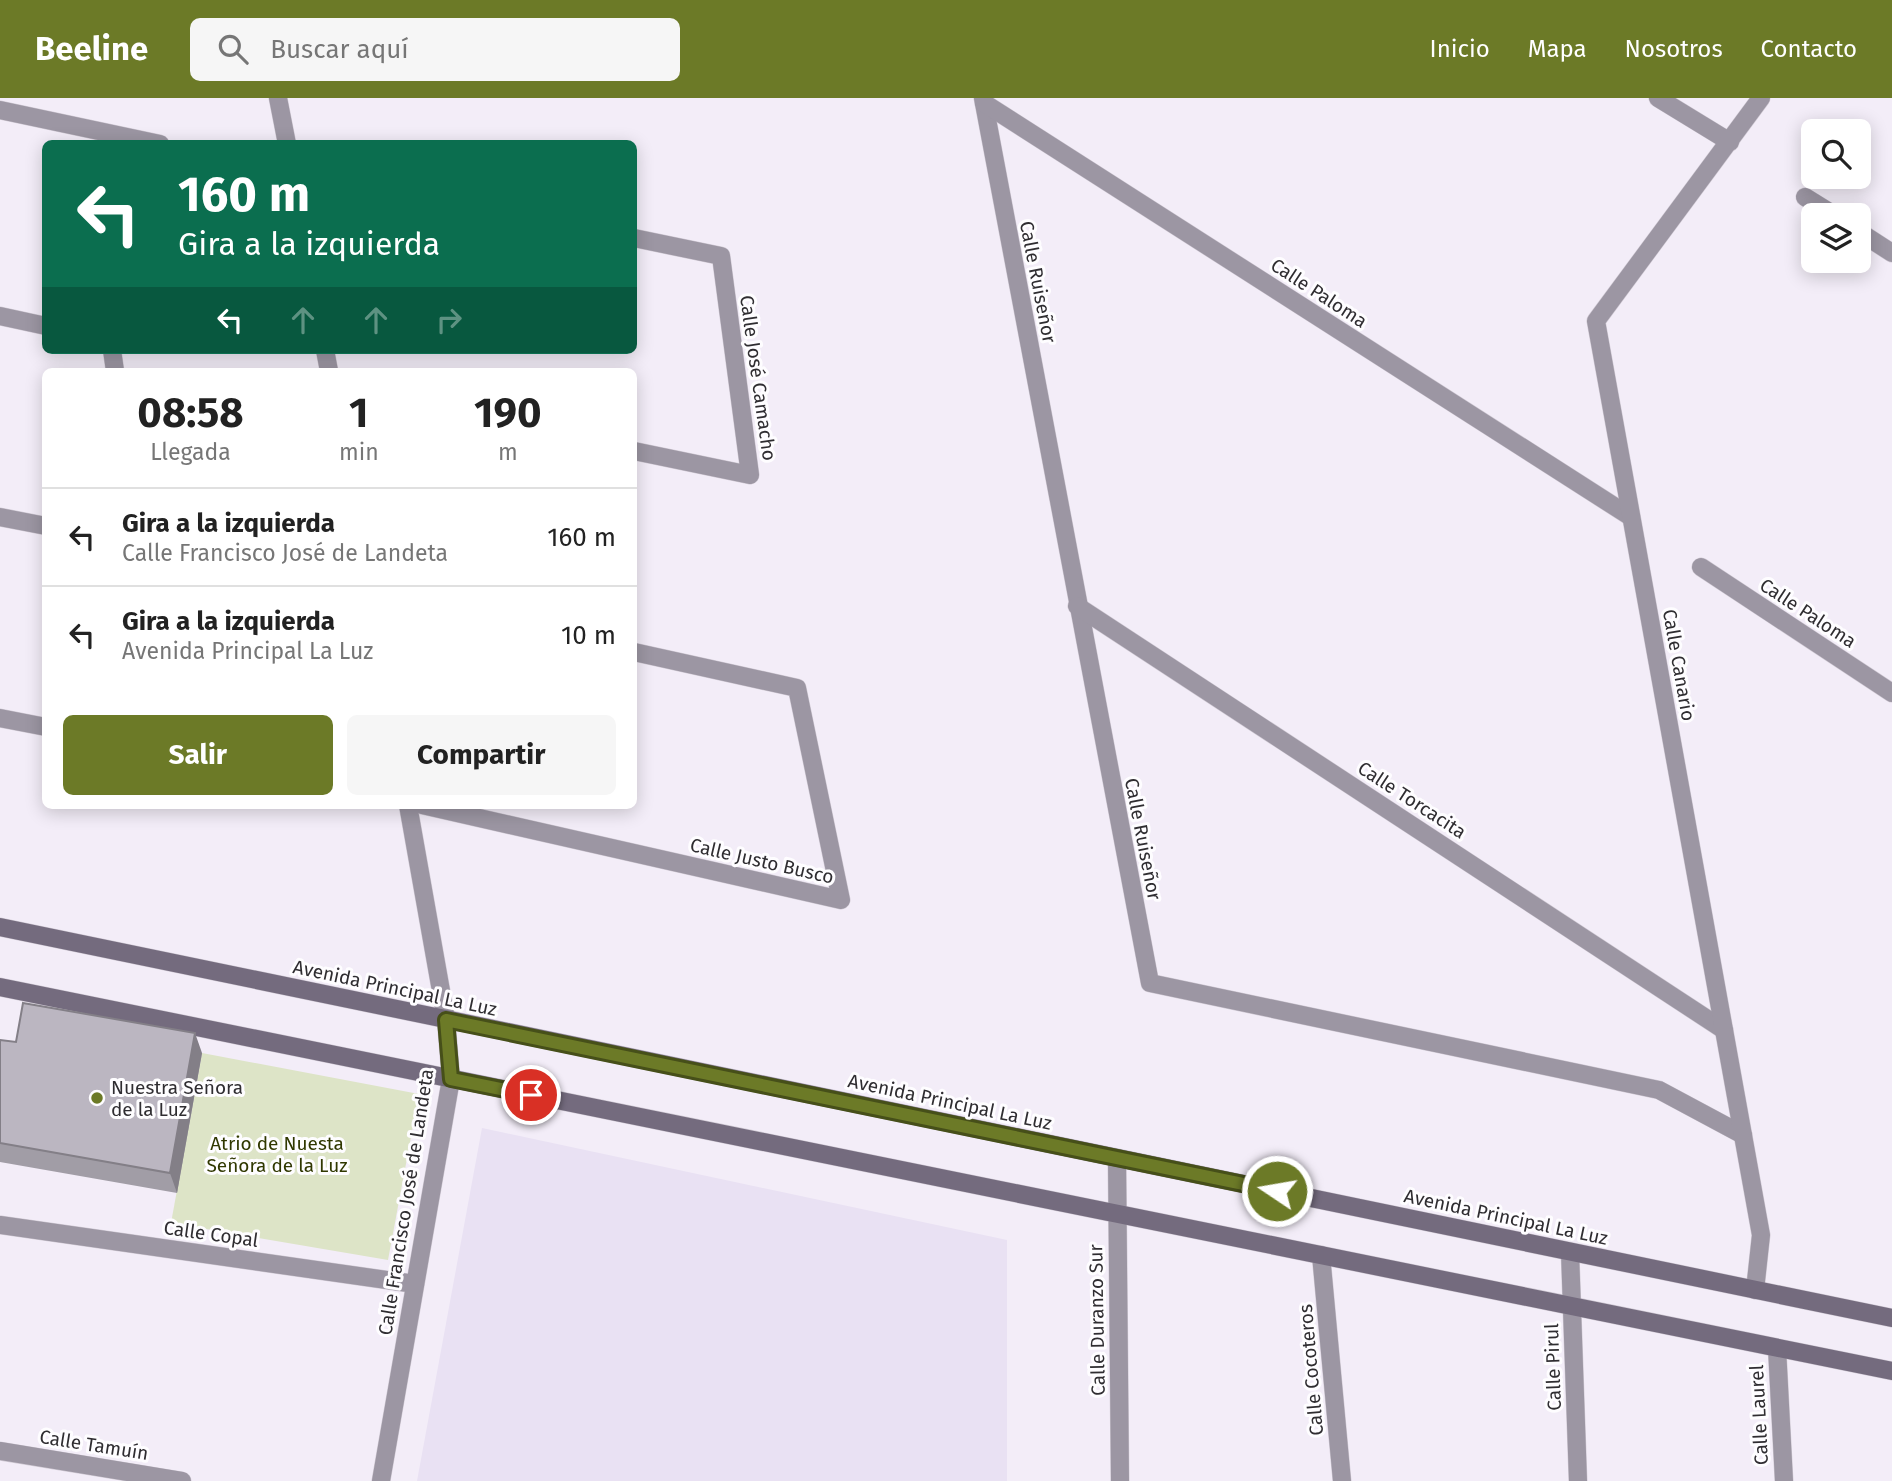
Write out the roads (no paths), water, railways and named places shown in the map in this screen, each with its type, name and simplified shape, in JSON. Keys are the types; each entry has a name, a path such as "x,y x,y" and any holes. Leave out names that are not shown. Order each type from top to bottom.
{"street":[{"path":"278,98 286,140"},
{"path":"1658,98 1730,142"},
{"name":"Calle Canario","path":"1755,1290 1761,1236 1596,321 1761,98"},
{"name":"Calle Paloma","path":"983,101 1631,517"},
{"name":"Calle Ruiseñor","path":"983,101 1150,983 1659,1090 1743,1135"},
{"path":"0,110 141,140"},
{"path":"1805,197 1815,203"},
{"name":"Calle José Camacho","path":"637,240 721,256 750,475 637,453"},
{"path":"1871,240 1892,253"},
{"path":"0,316 42,325"},
{"path":"0,517 42,525"},
{"name":"Calle Paloma","path":"1701,567 1892,693"},
{"name":"Calle Torcacita","path":"1077,606 1724,1030"},
{"name":"Calle Justo Busco","path":"440,809 841,900 797,688 637,653"},
{"path":"0,718 42,726"},
{"name":"Calle Francisco José de Landeta","path":"381,1481 451,1079 446,1020 409,809"},
{"name":"Avenida Principal La Luz","path":"0,927 1892,1318"},
{"path":"0,987 1892,1371"},
{"name":"Calle Duranzo Sur","path":"1117,1158 1120,1481"},
{"name":"Calle Copal","path":"0,1225 415,1284"},
{"name":"Calle Pirul","path":"1570,1251 1578,1481"},
{"name":"Calle Cocoteros","path":"1321,1255 1342,1481"},
{"name":"Calle Laurel","path":"1777,1348 1784,1481"},
{"name":"Calle Tamuín","path":"0,1451 182,1481"}],"place":[{"name":"Nuestra Señora de la Luz","path":"97,1098"}],"park label":[{"name":"Atrio de Nuesta Señora de la Luz","path":"277,1154"}]}
